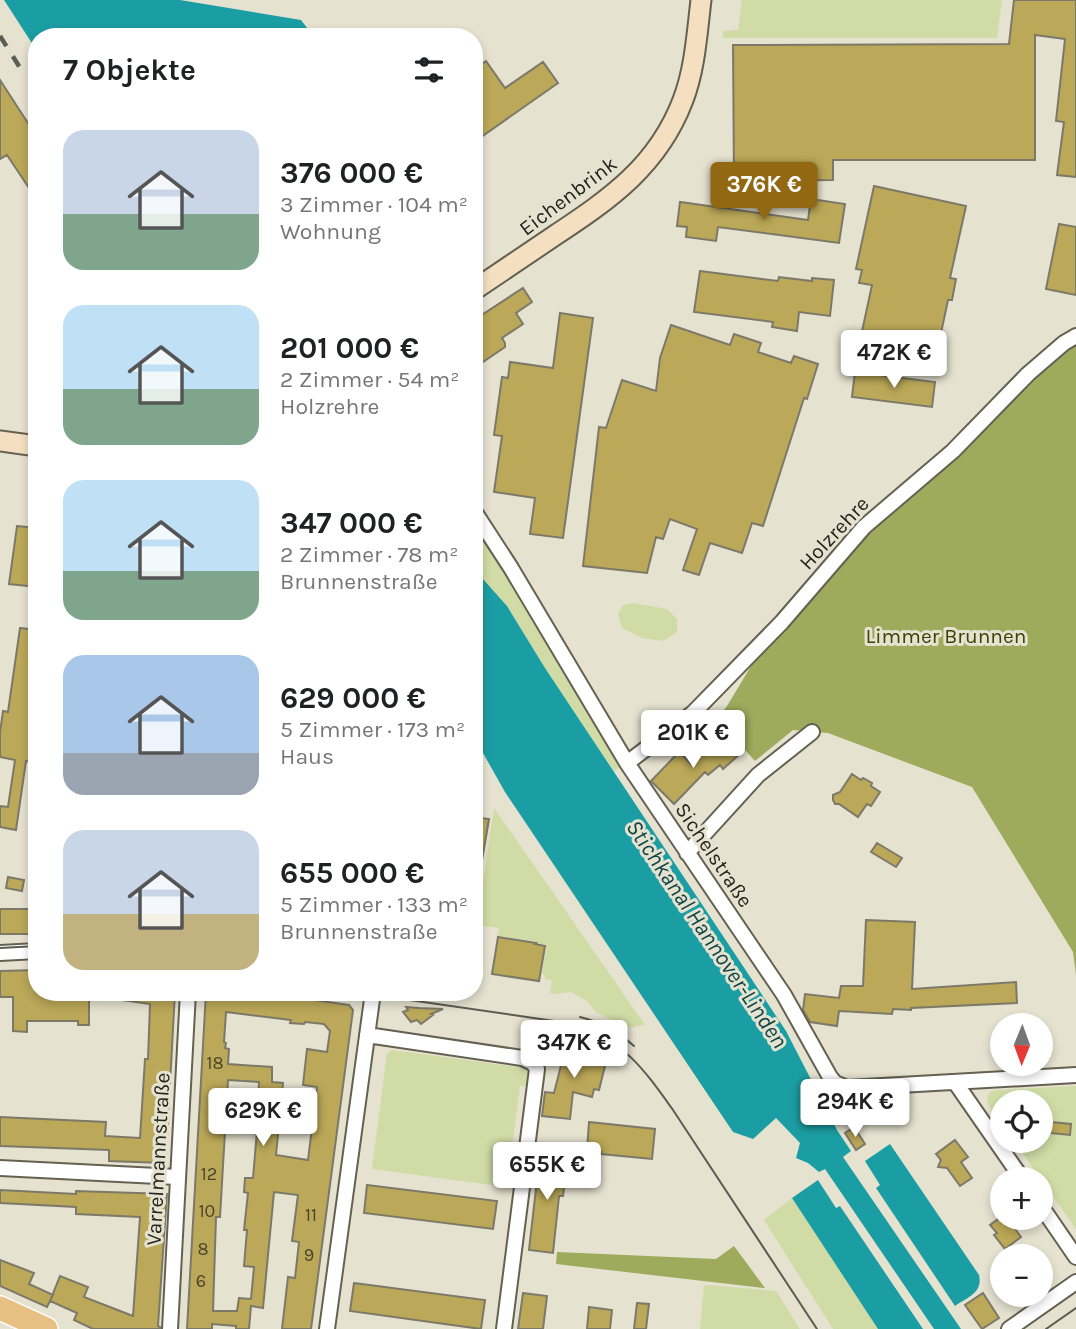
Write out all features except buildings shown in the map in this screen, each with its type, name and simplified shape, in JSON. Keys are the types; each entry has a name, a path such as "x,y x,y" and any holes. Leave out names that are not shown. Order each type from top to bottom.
{"main road":[{"name":"Eichenbrink","path":"483,284 609,198 650,158 667,133 684,97 701,0"},
{"path":"0,441 28,445"},
{"path":"0,1308 46,1329"}],"street":[{"name":"Holzrehre","path":"627,763 702,705 782,622 864,527 953,451 1028,374 1076,336"},
{"name":"Sichelstraße","path":"483,525 627,763 784,995 835,1083 848,1088 1076,1075"},
{"path":"687,853 758,775 812,732"},
{"path":"0,953 28,951"},
{"name":"Varrelmannstraße","path":"170,1329 187,1001"},
{"path":"327,1329 372,1001"},
{"path":"367,1035 522,1058 533,1063 537,1069 504,1329"},
{"path":"955,1082 1014,1167"},
{"path":"0,1168 177,1177"},
{"path":"1053,1223 1076,1257"},
{"path":"1009,1329 1076,1282"}],"green space":[{"path":"742,0 1002,0 997,38 723,38 723,31 738,30"},
{"name":"Limmer Brunnen","path":"1076,345 1076,975 1073,952 972,787 828,733 793,730 755,761 717,719 759,653 862,534 1052,361"},
{"path":"483,526 627,763 614,771 507,606 483,579"},
{"path":"633,603 667,609 677,619 677,632 663,641 642,638 622,628 618,614 623,605"},
{"path":"494,808 645,1025 627,1028 596,1012 587,1001 571,992 550,993 552,980 545,979 542,974 546,945 498,936 499,928 483,926 483,884"},
{"path":"392,1050 526,1070 530,1086 520,1086 507,1187 372,1169 387,1053"},
{"path":"1076,1086 1076,1229 1053,1196 1053,1167 1032,1167 1022,1153 1053,1153 1053,1090 995,1090"},
{"path":"792,1198 878,1329 833,1329 764,1220"},
{"path":"734,1246 765,1288 556,1264 557,1252 716,1259"},
{"path":"704,1286 776,1291 800,1329 700,1329"}],"water":[{"path":"4,0 180,0 301,20 307,28 28,28 28,37"},
{"name":"Stichkanal Hannover-Linden","path":"483,579 507,606 545,668 786,1031 837,1130 851,1151 843,1157 961,1329 934,1329 825,1169 819,1172 796,1158 800,1143 776,1118 753,1139 733,1132 505,792 483,753"},
{"path":"890,1144 979,1275 977,1290 955,1306 876,1188 880,1185 865,1161"},
{"path":"818,1180 836,1208 840,1206 923,1329 878,1329 792,1198"}],"tram line":[{"path":"0,948 28,946"},
{"path":"416,1001 575,1024 620,1048 642,1069 673,1110 817,1329"},
{"path":"580,1017 609,1028 634,1046"},
{"path":"1046,1329 1076,1308"}],"railway":[{"path":"0,36 24,74"}]}
